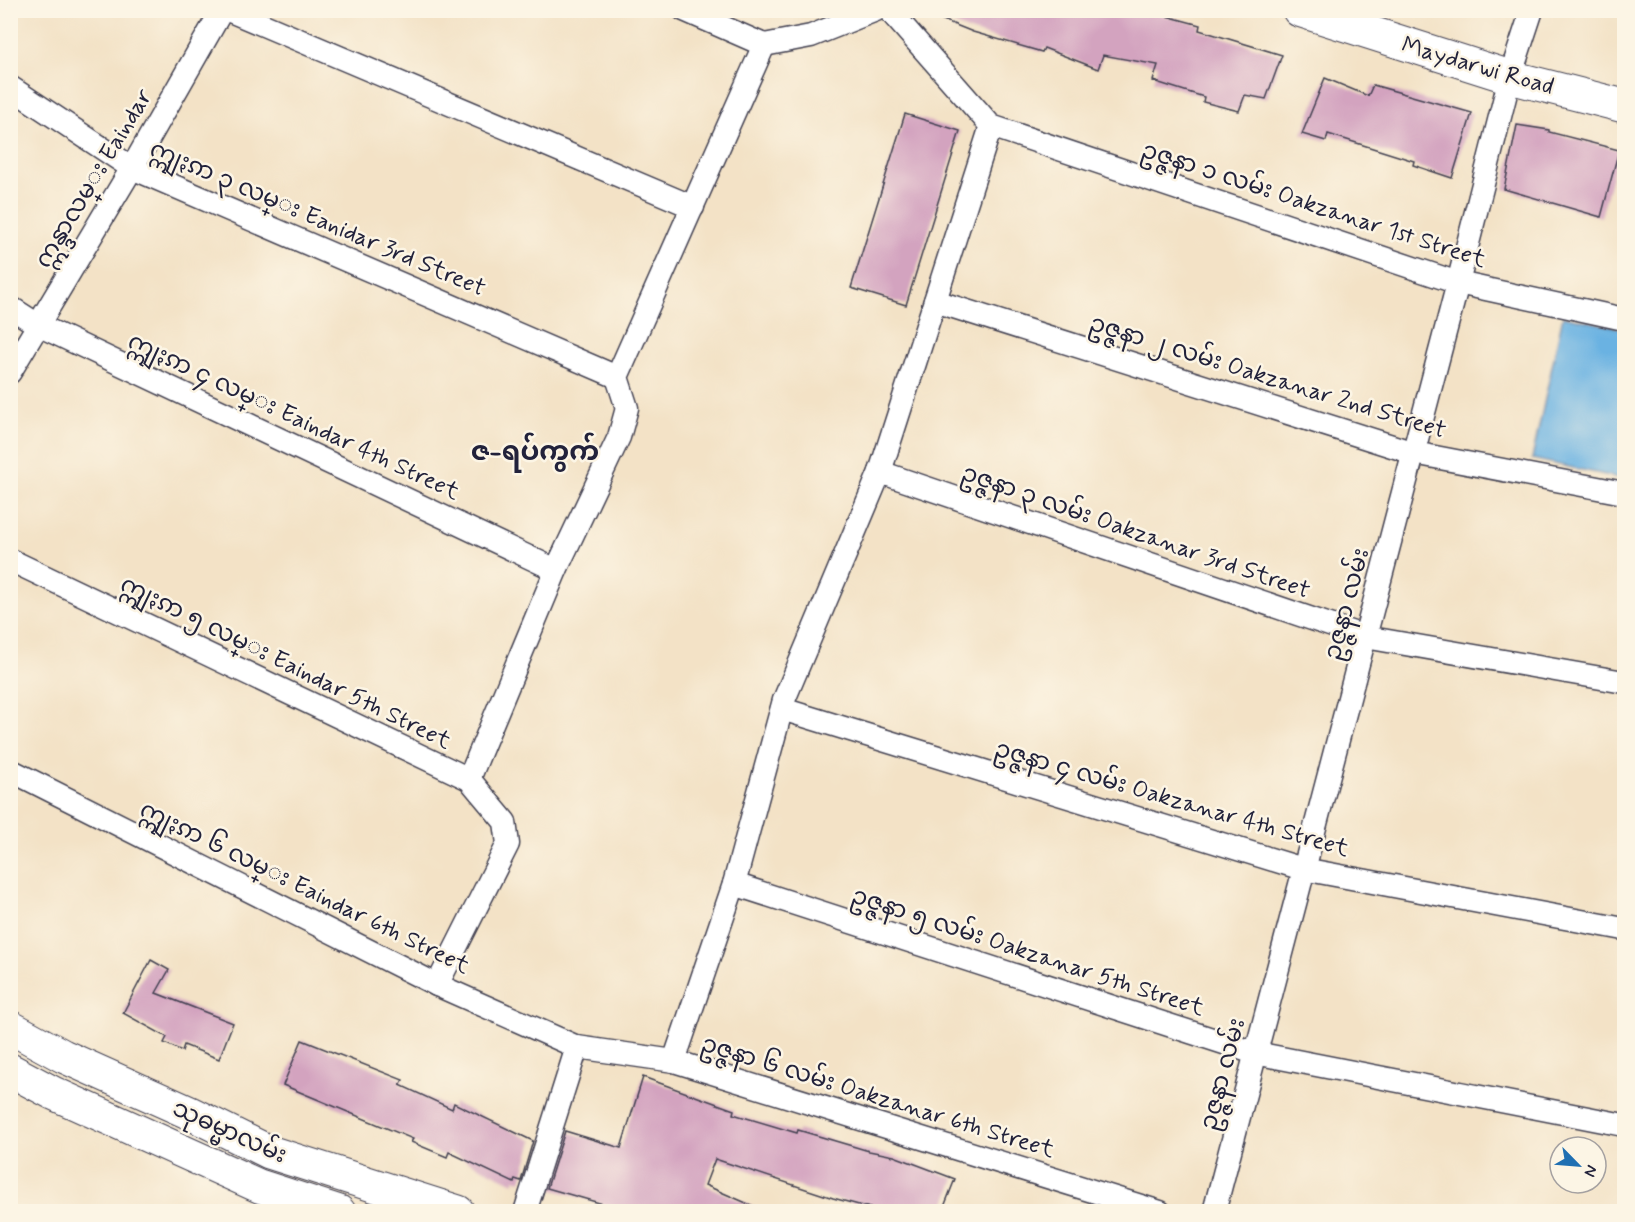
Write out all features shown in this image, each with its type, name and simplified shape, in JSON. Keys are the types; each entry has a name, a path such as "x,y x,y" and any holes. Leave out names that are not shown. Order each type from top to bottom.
{"main road":[{"name":"Maydarwi Road","path":"1312,12 1510,77 1624,106"},
{"name":"သုဓမ္မာလမ်း","path":"10,1027 63,1056 190,1113 269,1152 458,1212"},
{"name":"သုဓမ္မာလမ်း","path":"10,1070 53,1093 259,1186 339,1212"}],"street":[{"name":"ဣန္ဒာလမ္း Eaindar","path":"10,372 132,168 222,10"},
{"path":"228,10 693,207"},
{"path":"684,10 764,45 811,36 876,10"},
{"path":"674,1061 734,884 782,709 880,472 991,126 890,10"},
{"name":"ဥဇ္ဇနာ လမ်း","path":"1214,1212 1414,453 1510,77 1532,10"},
{"path":"469,779 556,570 620,437 627,408 617,377 764,45"},
{"name":"ဣျႏၵာ ၃ လမ္း Eanidar 3rd Street","path":"10,87 132,168 617,377"},
{"name":"ဥဇ္ဇနာ ၁ လမ်း Oakzanar 1st Street","path":"991,126 1458,283 1624,319"},
{"name":"ဥဇ္ဇနာ ၂ လမ်း Oakzanar 2nd Street","path":"935,301 1414,453 1624,493"},
{"name":"ဣျႏၵာ ၄ လမ္း Eaindar 4th Street","path":"10,307 38,325 556,570"},
{"name":"ဥဇ္ဇနာ ၃ လမ်း Oakzanar 3rd Street","path":"880,472 1365,637 1624,682"},
{"name":"ဣျႏၵာ ၅ လမ္း Eaindar 5th Street","path":"10,560 469,779 505,822 508,844 437,984"},
{"name":"ဥဇ္ဇနာ ၄ လမ်း Oakzanar 4th Street","path":"782,709 1303,869 1624,929"},
{"name":"ဣျႏၵာ ၆ လမ္း Eaindar 6th Street","path":"10,770 437,984 577,1047"},
{"name":"ဥဇ္ဇနာ ၅ လမ်း Oakzanar 5th Street","path":"734,884 1255,1053 1624,1125"},
{"path":"525,1212 577,1047"},
{"name":"ဥဇ္ဇနာ ၆ လမ်း Oakzanar 6th Street","path":"577,1047 674,1061 1160,1212"}],"water":[{"path":"1563,316 1624,329 1624,479 1532,459"}],"building":[{"path":"923,10 1144,10 1200,25 1199,30 1282,55 1266,99 1245,95 1239,111 1203,102 1204,97 1153,81 1158,65 1103,55 1098,69 1044,48 1042,52 973,32 923,12"},
{"path":"1325,78 1368,96 1373,85 1472,113 1452,178 1413,165 1414,161 1328,134 1326,141 1302,134"},
{"path":"905,114 960,131 906,305 851,288"},
{"path":"1517,125 1549,130 1549,132 1619,150 1601,217 1504,189"},
{"path":"151,960 169,970 156,993 233,1023 219,1059 184,1045 182,1051 164,1043 167,1037 123,1013"},
{"path":"302,1040 403,1080 400,1085 452,1109 454,1103 533,1141 521,1181 515,1179 514,1183 449,1152 447,1157 411,1142 413,1139 283,1085"},
{"path":"643,1077 734,1110 733,1114 797,1133 798,1130 894,1156 955,1179 942,1212 885,1212 833,1198 715,1159 705,1185 767,1212 631,1212 547,1188 565,1131 621,1148"}],"district":[{"name":"ဇ-ရပ်ကွက်","path":"535,451"}]}
